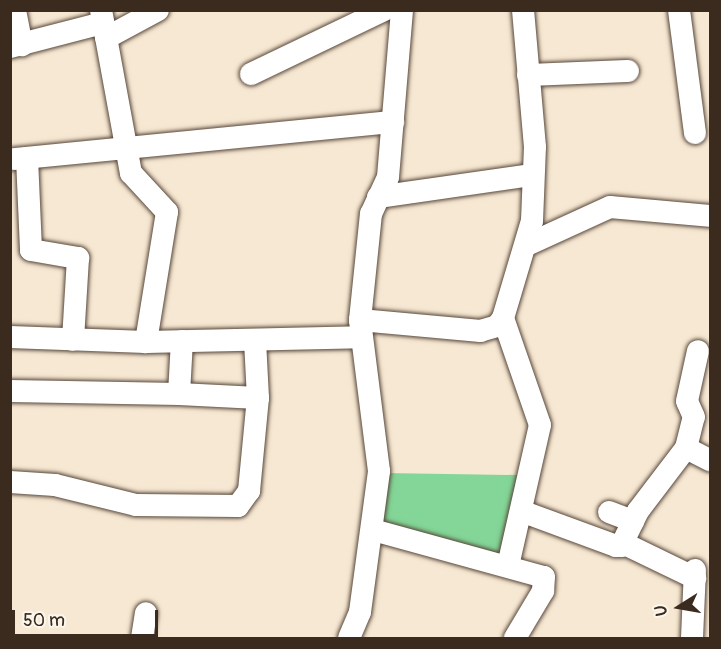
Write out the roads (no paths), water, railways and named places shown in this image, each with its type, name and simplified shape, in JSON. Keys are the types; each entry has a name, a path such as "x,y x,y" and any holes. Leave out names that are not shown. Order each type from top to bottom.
{"street":[{"path":"15,10 16,46 158,10"},
{"path":"251,74 384,10"},
{"path":"350,639 360,612 373,530 379,471 360,328 369,225 388,177 402,10"},
{"path":"10,337 146,342 255,340 360,328 480,331 497,326 503,318 530,244 530,175 535,147 523,10"},
{"path":"679,10 695,133"},
{"path":"103,24 125,148 135,180 167,212 146,342"},
{"path":"528,75 628,71"},
{"path":"73,340 78,258 31,250 20,159 393,122"},
{"path":"378,198 530,175"},
{"path":"530,244 610,207 711,216"},
{"path":"503,318 540,425 508,566"},
{"path":"10,482 56,485 87,495 136,505 238,506 249,491 258,399 255,340"},
{"path":"179,394 182,341"},
{"path":"621,546 633,521 686,448 694,417 687,401 698,351"},
{"path":"10,391 179,394 258,399"},
{"path":"686,448 711,460"},
{"path":"521,511 695,574 692,639"},
{"path":"609,512 633,521"},
{"path":"373,530 508,566 546,582 515,639"},
{"path":"142,639 146,613"}]}
